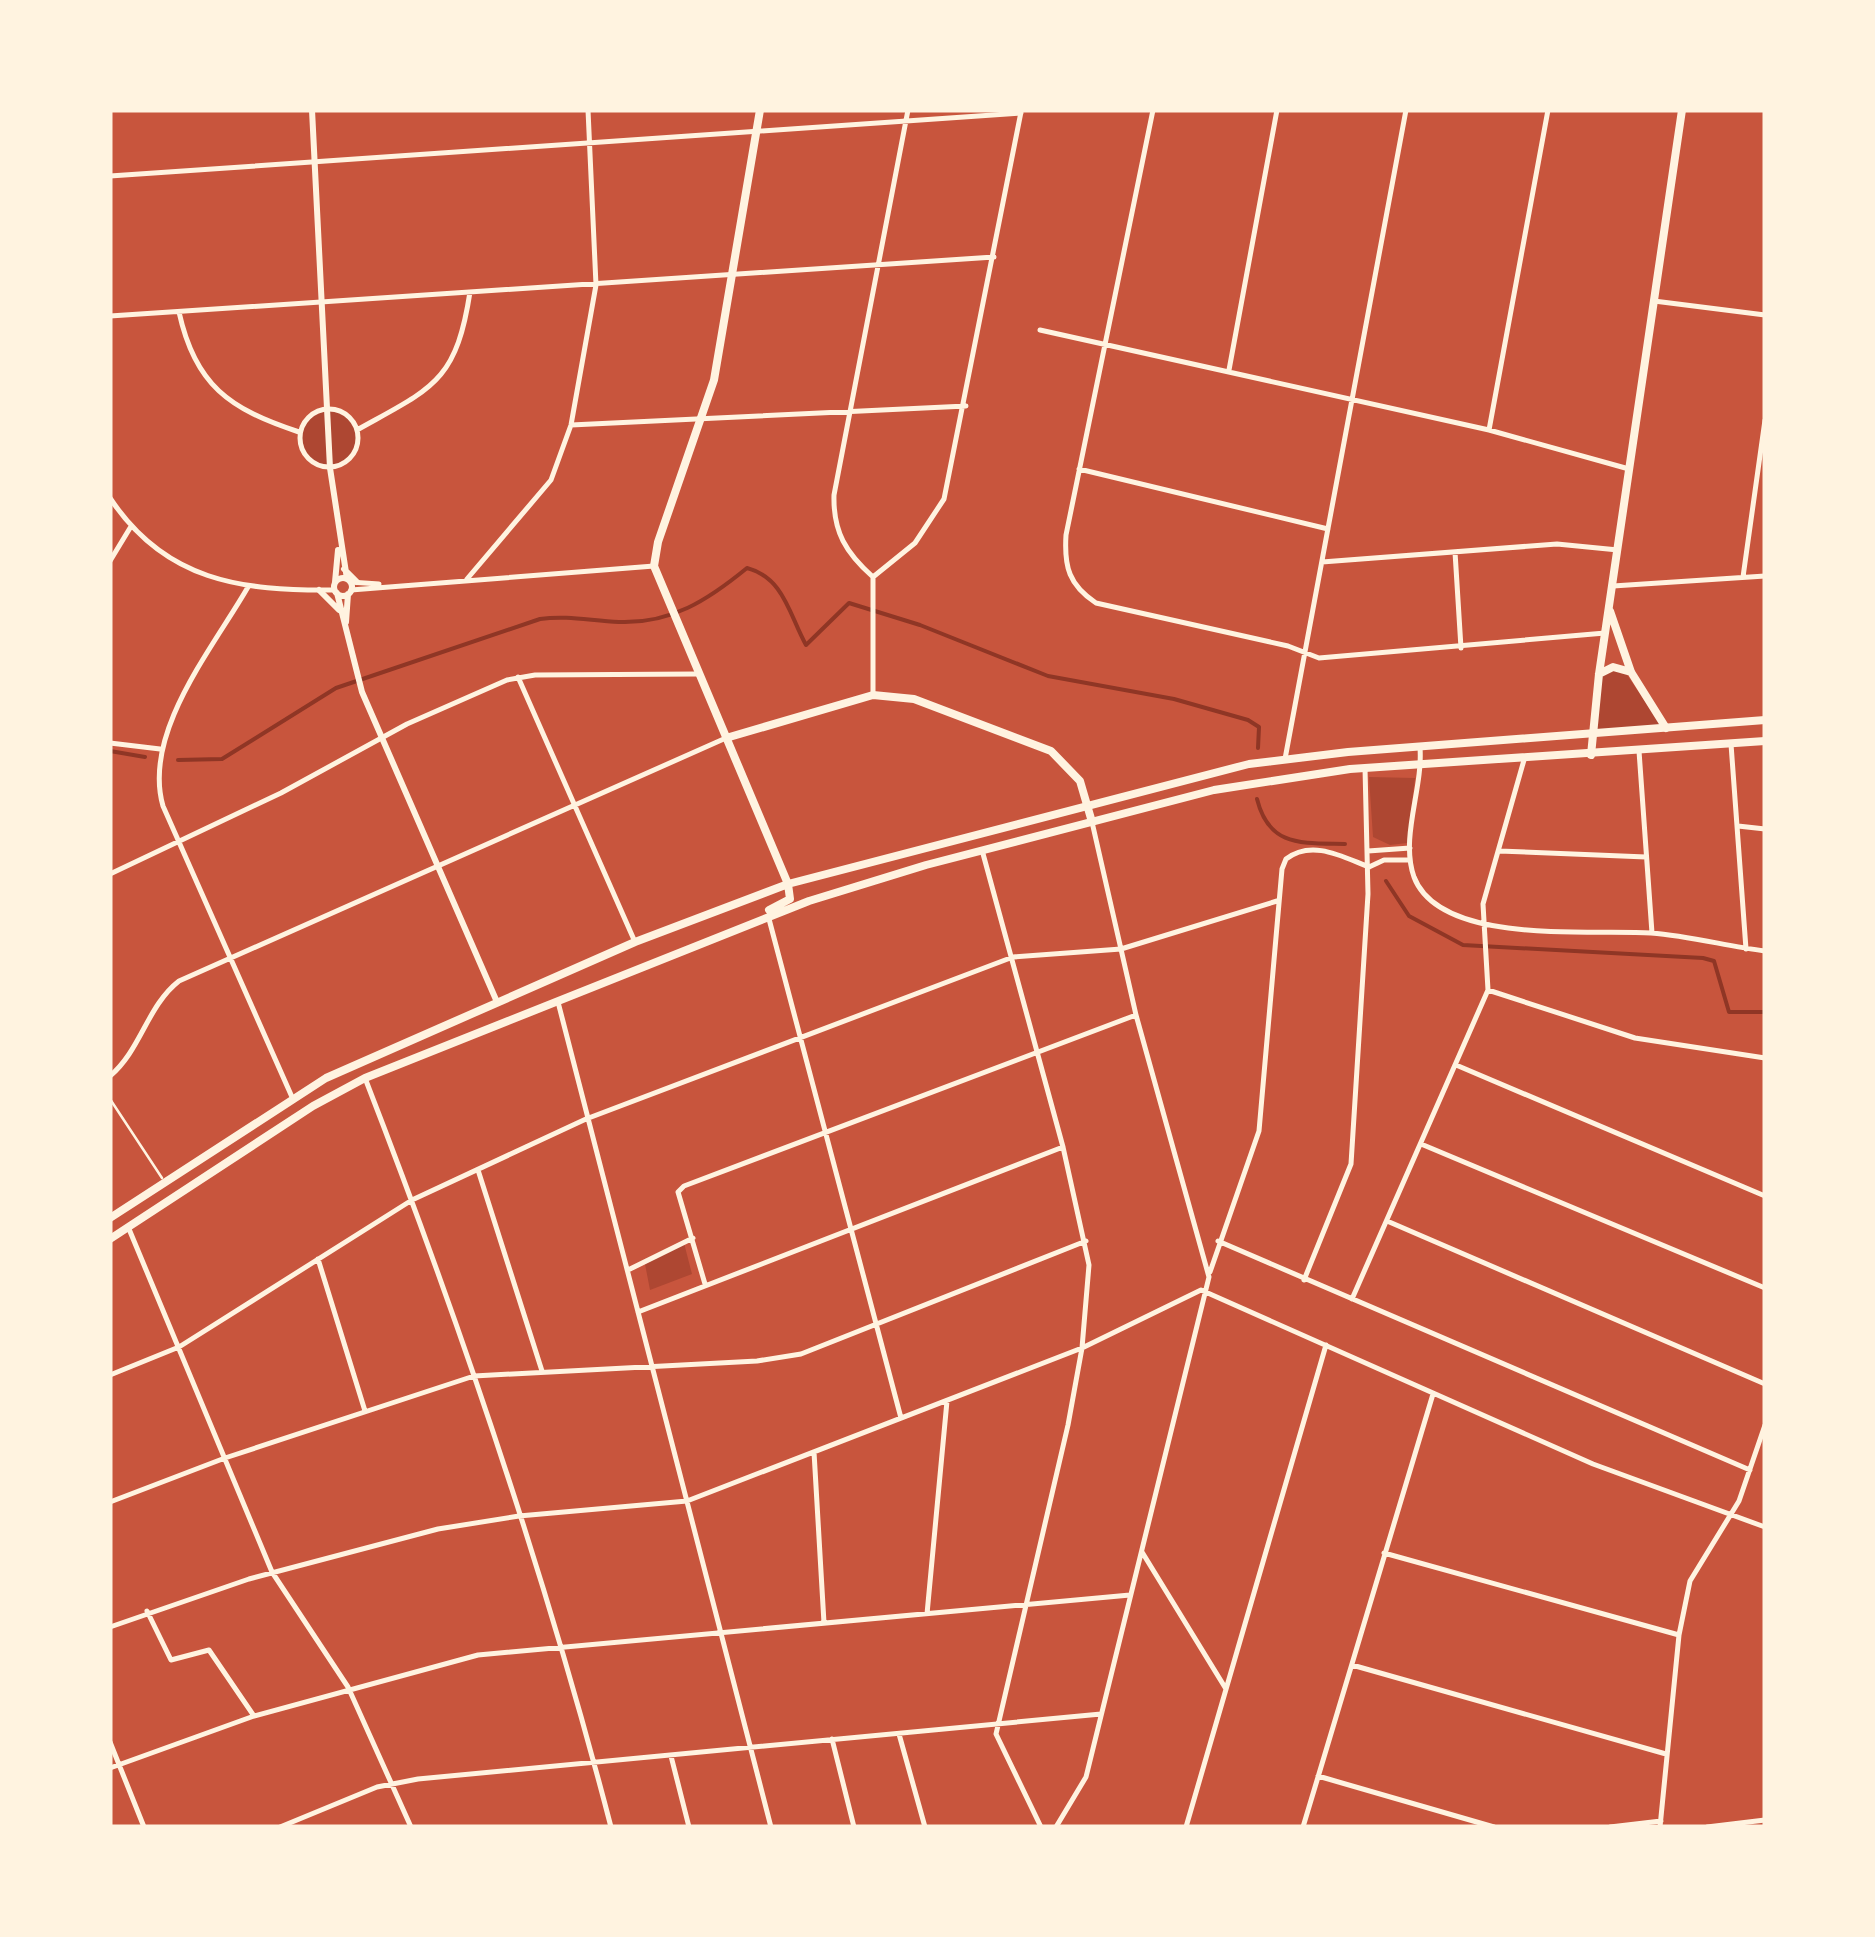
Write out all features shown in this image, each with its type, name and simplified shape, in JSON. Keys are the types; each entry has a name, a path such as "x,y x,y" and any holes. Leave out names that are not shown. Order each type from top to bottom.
{"main road":[{"path":"743,924 789,900 788,884 654,566 658,542 704,417 760,132 760,110"},
{"path":"1591,754 1590,733 1604,633 1682,110"},
{"path":"1609,608 1631,672 1666,728"},
{"path":"1599,674 1613,666 1631,672"},
{"path":"726,738 874,696 945,707 1042,746 1072,770 1090,804 1092,822"},
{"path":"110,1218 292,1098 635,942 788,884 1090,804 1286,759 1765,720"},
{"path":"1658,750 1666,728"},
{"path":"110,1238 276,1130 365,1078 743,924 982,850 1248,782 1365,768 1765,741"},
{"path":"276,1130 294,1110 292,1098"}],"street":[{"path":"312,110 330,468 338,544 351,585 346,628"},
{"path":"467,578 551,480 571,425 596,285 588,110"},
{"path":"874,696 873,577 852,558 837,533 833,516 849,409 908,110"},
{"path":"1153,110 1078,469 1065,555 1066,569 1081,593 1110,607 1288,646 1303,656 1338,658 1604,633"},
{"path":"1229,370 1277,110"},
{"path":"1286,759 1406,110"},
{"path":"1489,430 1548,110"},
{"path":"110,176 1021,111 953,470 937,513 915,543 873,577"},
{"path":"110,316 994,257"},
{"path":"357,430 438,381 457,350 470,292"},
{"path":"1654,301 1765,315"},
{"path":"179,312 196,365 210,385 252,414 300,432"},
{"path":"1040,330 1489,430 1629,469"},
{"path":"571,425 966,406"},
{"path":"327,408 343,412 357,430 353,456 330,468 306,458 300,432 309,416 327,408"},
{"path":"1742,577 1765,420"},
{"path":"1078,469 1328,528"},
{"path":"110,498 130,528 180,565 212,579 248,587 319,590 654,566"},
{"path":"110,561 130,528"},
{"path":"338,544 335,588 350,662 498,1002"},
{"path":"1322,562 1557,544 1618,550"},
{"path":"1455,552 1462,648"},
{"path":"1612,586 1765,576"},
{"path":"335,588 351,585"},
{"path":"248,587 175,712 160,749 159,792 292,1098"},
{"path":"319,590 341,611"},
{"path":"110,874 382,740 426,714 518,677 697,674"},
{"path":"518,677 635,942"},
{"path":"110,1076 126,1059 169,989 230,958 726,738"},
{"path":"110,743 160,749"},
{"path":"1730,744 1746,949"},
{"path":"1420,747 1410,860 1425,894 1484,929 1652,933 1765,951"},
{"path":"1639,751 1652,933"},
{"path":"1352,1300 1488,990 1483,904 1524,760"},
{"path":"1304,1280 1351,1164 1369,867 1365,768"},
{"path":"1092,822 1136,1015 1209,1276"},
{"path":"1738,826 1765,829"},
{"path":"1368,851 1410,848"},
{"path":"1056,1827 1080,1791 1218,1241 1259,1131 1282,870 1294,853 1316,849 1369,867 1384,860 1410,860"},
{"path":"982,850 1063,1148 1086,1241 1090,1276 1082,1348 1027,1606 997,1724 1000,1750 1040,1827"},
{"path":"1499,851 1646,857"},
{"path":"110,1374 179,1347 412,1200 586,1119 1013,957 1121,949 1277,901"},
{"path":"768,915 901,1418"},
{"path":"1488,990 1635,1038 1765,1058"},
{"path":"558,999 771,1827"},
{"path":"706,1284 680,1189 1136,1015"},
{"path":"1456,1064 1765,1196"},
{"path":"365,1078 474,1376 560,1645 611,1827"},
{"path":"1421,1144 1765,1288"},
{"path":"638,1312 1063,1148"},
{"path":"478,1170 542,1371"},
{"path":"1387,1222 1765,1384"},
{"path":"129,1229 272,1572 348,1687 410,1827"},
{"path":"628,1270 693,1238"},
{"path":"110,1502 225,1458 474,1376 783,1358 877,1326 1086,1241"},
{"path":"1218,1241 1750,1470"},
{"path":"318,1259 365,1411"},
{"path":"110,1627 272,1572 420,1534 519,1516 686,1501 1082,1348 1185,1295 1207,1290 1593,1464 1765,1528"},
{"path":"1186,1827 1326,1345"},
{"path":"1302,1827 1432,1394"},
{"path":"927,1614 947,1401"},
{"path":"1610,1827 1660,1824 1679,1635 1696,1565 1730,1516 1765,1425"},
{"path":"814,1452 824,1623"},
{"path":"1142,1552 1226,1689"},
{"path":"1384,1553 1679,1635"},
{"path":"110,1768 348,1687 478,1655 1130,1595"},
{"path":"147,1612 172,1660 209,1650 254,1716"},
{"path":"1352,1664 1666,1754"},
{"path":"280,1827 391,1784 1101,1714"},
{"path":"899,1734 925,1827"},
{"path":"832,1740 854,1827"},
{"path":"110,1742 144,1827"},
{"path":"671,1756 689,1827"},
{"path":"1318,1776 1494,1827"},
{"path":"1707,1827 1765,1820"}],"lane":[{"path":"110,1100 165,1184"}],"shaded area":[{"path":"329,410 348,419 357,438 348,457 329,466 310,457 301,438 310,419"},
{"path":"1611,668 1625,672 1661,725 1595,730 1601,674"},
{"path":"1369,777 1415,778 1407,843 1390,845 1373,837"},
{"path":"684,1243 692,1274 650,1290 645,1264"}],"waterway":[{"path":"178,760 222,759 336,688 540,619 638,622 672,614 703,600 747,568 777,589 806,645 849,603 920,625 1048,676 1174,699 1248,720 1259,727 1258,748"},
{"path":"110,751 145,757"},
{"path":"1257,799 1262,815 1279,834 1301,842 1345,844"},
{"path":"1386,881 1409,916 1463,945 1703,958 1714,961 1729,1012 1765,1012"}]}
